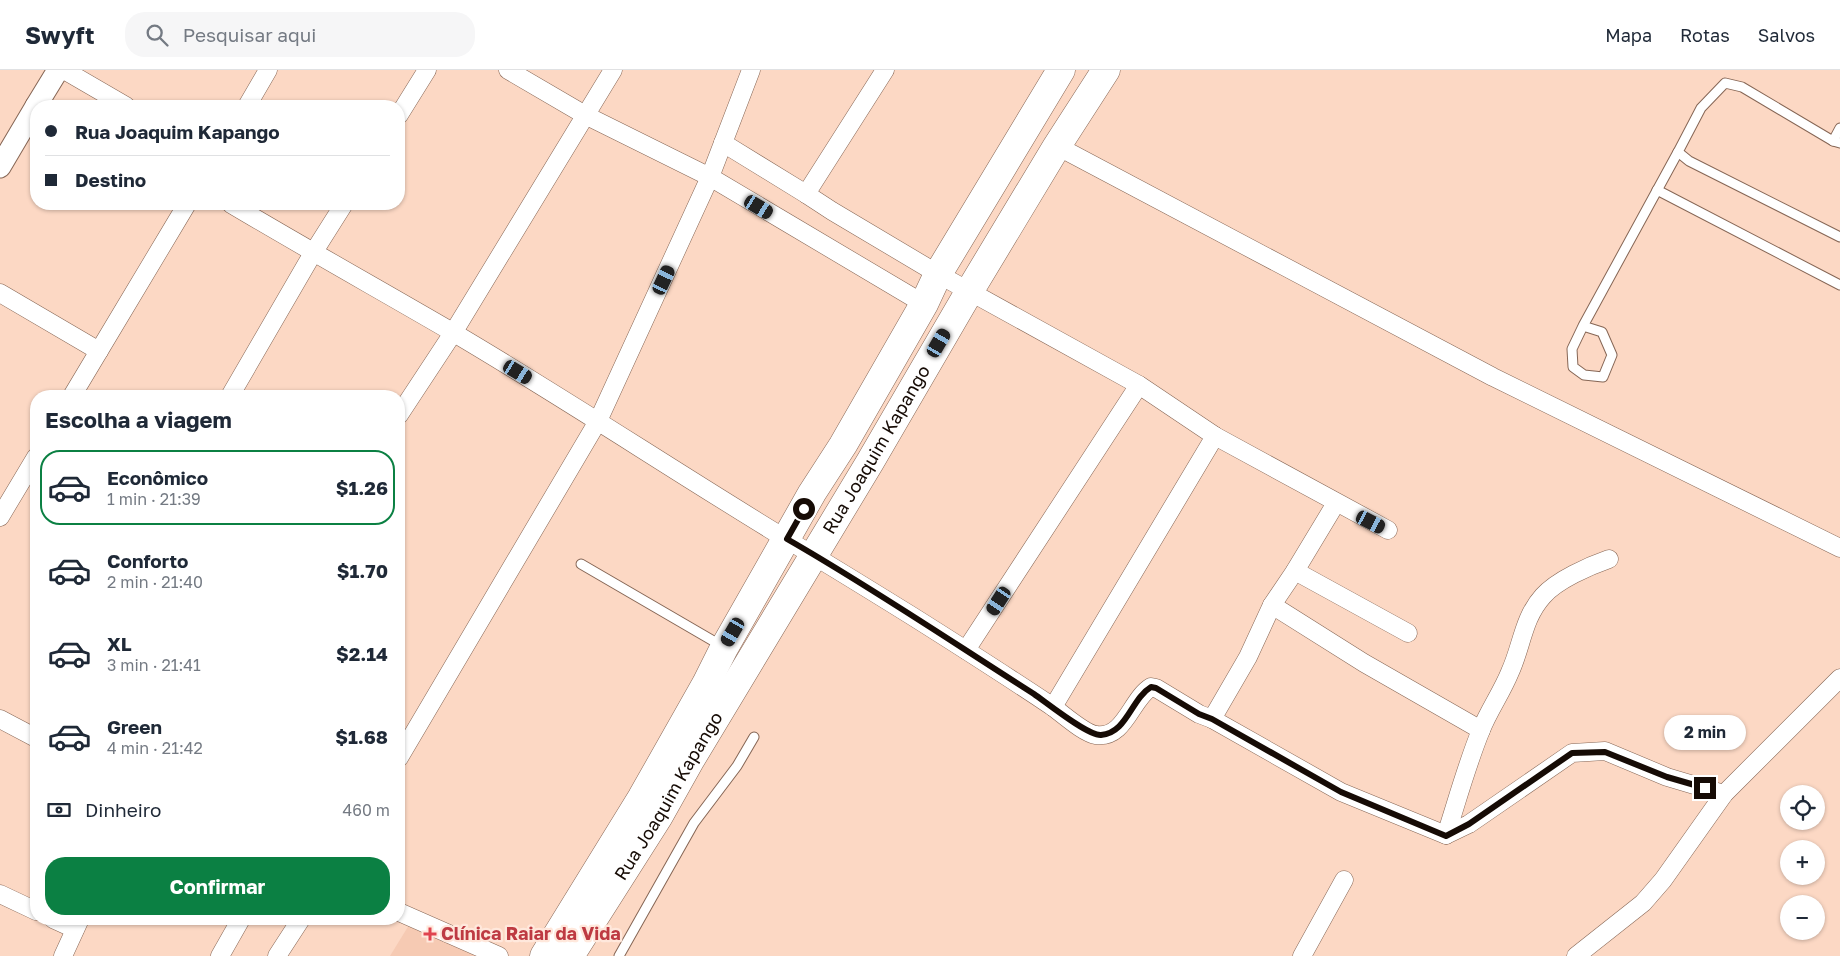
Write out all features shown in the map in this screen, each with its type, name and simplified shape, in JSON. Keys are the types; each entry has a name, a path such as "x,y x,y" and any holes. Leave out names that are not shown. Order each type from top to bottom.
{"main road":[{"name":"Rua Joaquim Kapango","path":"544,956 642,797 706,684 724,648 924,304 938,274 1061,70"},
{"name":"Rua Joaquim Kapango","path":"570,956 659,816 969,292 1106,70"}],"street":[{"path":"40,100 58,70"},
{"path":"64,70 116,100"},
{"path":"250,100 268,70"},
{"path":"405,106 427,70"},
{"path":"508,70 585,115 710,177 924,304"},
{"path":"405,406 453,333 613,70"},
{"path":"405,748 598,421 710,177 751,70"},
{"path":"806,194 886,70"},
{"path":"0,167 30,116"},
{"path":"724,144 938,274 1139,385 1215,436 1388,530"},
{"path":"1058,146 1493,377 1840,548"},
{"path":"76,390 183,210"},
{"path":"241,210 453,333 598,421 966,650 1053,707 1090,734 1099,736 1108,734 1125,721 1143,693 1151,687 1156,688 1199,714 1212,719 1341,792 1446,836"},
{"path":"233,390 340,210"},
{"path":"0,293 99,352"},
{"path":"966,650 1139,385"},
{"path":"1053,707 1215,436"},
{"path":"0,517 30,467"},
{"path":"1212,719 1248,657 1272,605 1295,572 1336,503"},
{"path":"1446,836 1481,730 1511,671 1524,626 1531,611 1544,594 1566,579 1587,567 1609,559"},
{"path":"1295,572 1408,633"},
{"path":"1272,605 1364,663 1481,730"},
{"path":"1576,956 1643,903 1663,880 1724,794 1840,678"},
{"path":"0,719 30,734"},
{"path":"1446,836 1469,824 1572,753 1605,752 1667,777 1724,794"},
{"path":"1302,956 1344,880"},
{"path":"0,894 30,908"},
{"path":"405,915 499,956"},
{"path":"63,956 77,925"},
{"path":"220,956 238,925"},
{"path":"277,956 297,925"}],"lane":[{"path":"1583,326 1602,332 1612,355 1603,376 1584,374 1573,367 1572,349 1583,326 1701,108 1725,83 1742,87 1836,142 1840,128"},
{"path":"1678,152 1689,161 1840,237"},
{"path":"1657,190 1840,285"},
{"path":"581,564 724,648"},
{"path":"619,956 694,822 737,766 754,737"}],"shaded area":[{"name":"Clínica Raiar da Vida","path":"417,912 498,956 390,956"}],"place":[{"name":"Clínica Raiar da Vida","path":"430,934"}],"route":[{"path":"804,509 787,539 966,650 1053,707 1090,734 1099,736 1108,734 1117,728 1125,721 1143,693 1151,687 1156,688 1199,714 1212,719 1341,792 1446,836 1469,824 1572,753 1605,752 1667,777 1705,788"}]}
